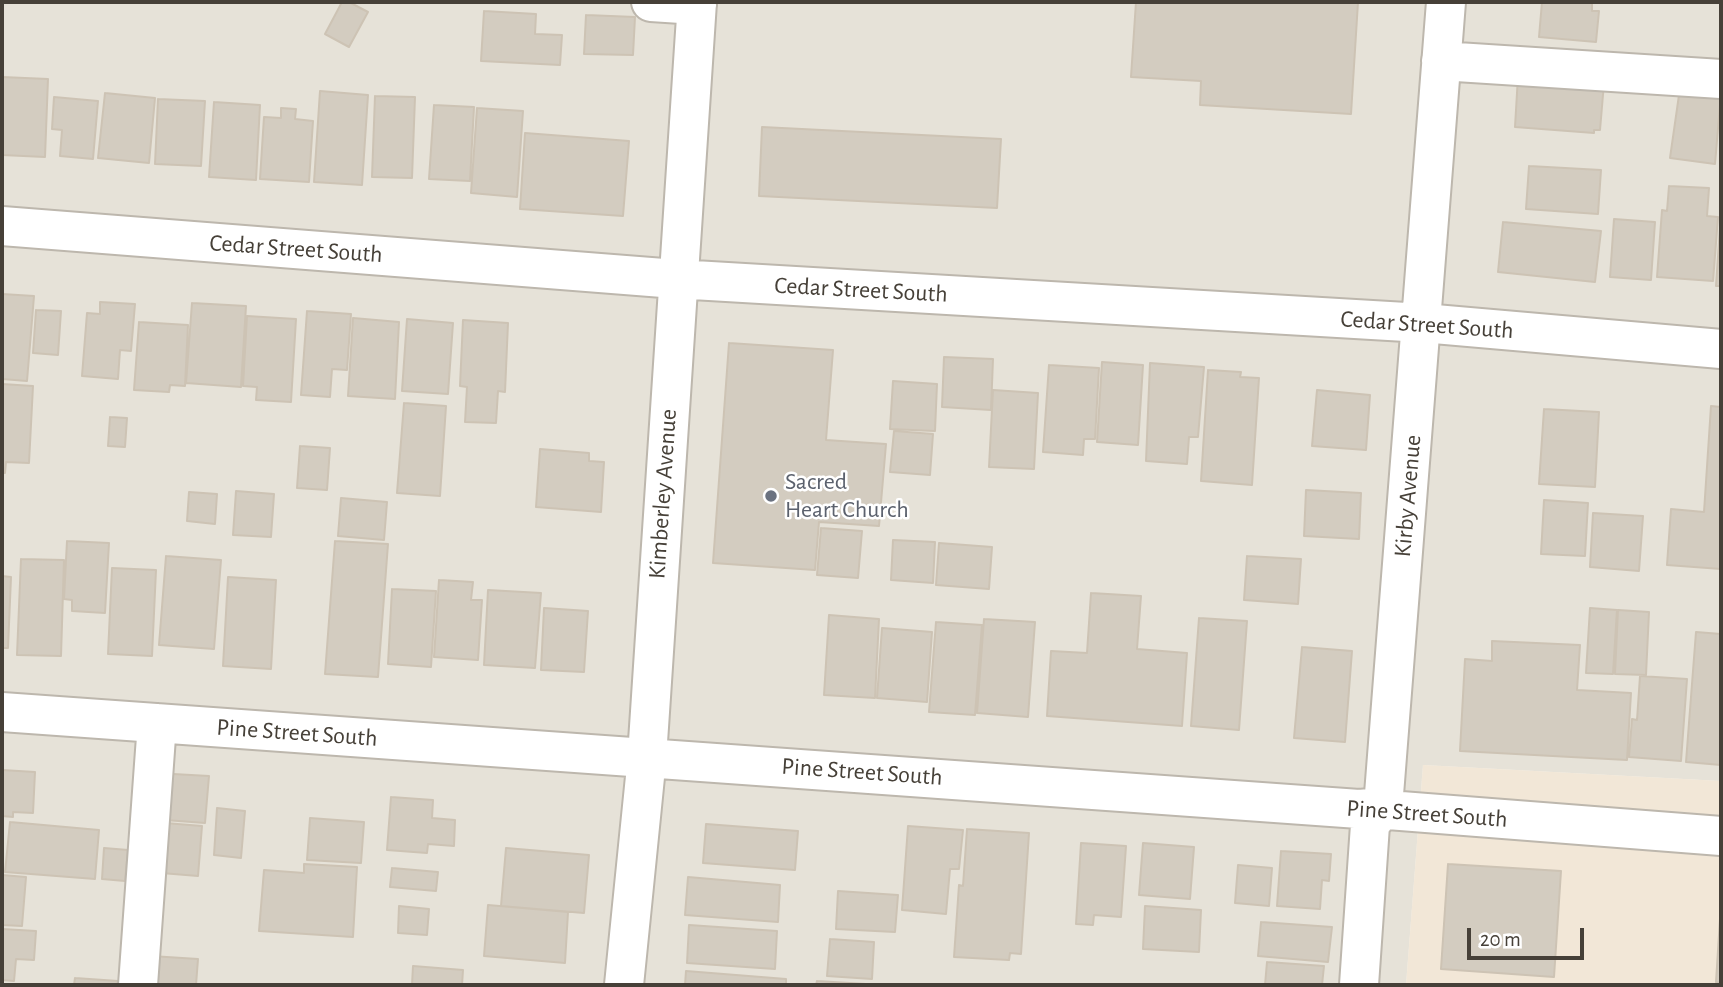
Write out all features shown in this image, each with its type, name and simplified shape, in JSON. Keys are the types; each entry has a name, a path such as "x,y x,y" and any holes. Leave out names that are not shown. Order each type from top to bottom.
{"street":[{"path":"651,2 697,3"},
{"name":"Kirby Avenue","path":"1359,985 1370,825 1383,807 1423,323 1446,2"},
{"name":"Kimberley Avenue","path":"624,985 647,757 676,279 697,3"},
{"path":"1441,61 1721,79"},
{"name":"Cedar Street South","path":"2,226 676,279 1423,323 1721,349"},
{"name":"Pine Street South","path":"2,712 1359,808 1383,807 1388,810 1721,836"},
{"path":"138,985 157,723"}],"shaded area":[{"path":"2,2 1721,2 1721,781 1423,765 1406,985 2,985"},
{"path":"1423,765 1721,781 1721,985 1406,985"}],"building":[{"path":"342,2 349,2 368,12 349,47 325,34"},
{"path":"1136,2 1358,2 1351,114 1200,105 1201,81 1131,77"},
{"path":"1542,2 1592,2 1592,11 1599,11 1596,42 1539,37"},
{"path":"484,11 536,14 535,34 562,35 560,65 481,61"},
{"path":"586,15 635,17 633,55 584,54"},
{"path":"1518,76 1604,83 1600,130 1594,130 1594,133 1515,127"},
{"path":"2,77 48,79 45,157 2,155"},
{"path":"1680,88 1721,93 1715,164 1670,158"},
{"path":"320,91 368,95 362,185 314,182"},
{"path":"105,93 155,98 149,163 98,158"},
{"path":"375,96 415,97 412,178 372,177"},
{"path":"54,97 98,101 93,159 60,156 62,130 52,129"},
{"path":"158,99 205,101 201,166 155,164"},
{"path":"214,102 260,105 256,180 209,177"},
{"path":"434,105 474,107 470,181 429,179"},
{"path":"281,108 296,109 295,119 313,121 309,182 260,179 264,117 281,118"},
{"path":"477,108 523,111 517,197 471,193"},
{"path":"762,127 1001,139 997,208 759,196"},
{"path":"525,133 629,141 623,216 520,209"},
{"path":"1529,166 1601,170 1598,214 1526,209"},
{"path":"1669,186 1709,188 1707,216 1718,217 1713,281 1657,277 1662,210 1667,211"},
{"path":"1721,213 1721,286 1716,286"},
{"path":"1614,219 1655,222 1651,280 1610,277"},
{"path":"1503,222 1601,231 1595,282 1498,272"},
{"path":"2,294 34,296 27,381 2,379"},
{"path":"100,302 135,304 131,351 120,350 118,379 82,376 87,313 100,314"},
{"path":"192,303 246,306 241,387 186,383"},
{"path":"36,310 61,311 58,355 33,353"},
{"path":"307,311 351,314 347,370 332,369 330,397 301,395"},
{"path":"247,316 296,319 291,402 256,400 257,387 243,386"},
{"path":"353,318 399,322 395,399 348,396"},
{"path":"407,319 453,323 448,394 402,391"},
{"path":"463,320 508,323 505,392 498,391 496,423 465,422 467,387 460,386"},
{"path":"139,322 188,325 185,386 170,385 169,392 134,390"},
{"path":"729,343 833,350 826,440 886,444 879,526 819,522 815,570 713,563"},
{"path":"944,357 993,359 991,410 942,407"},
{"path":"1102,362 1143,365 1138,445 1097,442"},
{"path":"1150,363 1204,367 1198,437 1189,437 1187,464 1146,461"},
{"path":"1049,365 1099,368 1095,439 1084,439 1083,455 1043,452"},
{"path":"1208,370 1241,372 1240,377 1259,378 1252,485 1201,481"},
{"path":"893,381 937,384 935,431 890,429"},
{"path":"2,384 33,386 29,463 6,462 5,473 2,473"},
{"path":"993,390 1038,393 1034,469 989,467"},
{"path":"1317,390 1370,395 1366,450 1312,446"},
{"path":"404,403 446,406 440,496 397,493"},
{"path":"1711,406 1721,407 1721,569 1667,565 1671,509 1704,512"},
{"path":"1544,409 1599,412 1595,487 1539,484"},
{"path":"110,417 127,418 125,447 108,446"},
{"path":"894,431 933,434 930,475 890,472"},
{"path":"300,446 330,448 327,490 297,488"},
{"path":"540,449 589,453 589,461 604,462 601,512 536,507"},
{"path":"1306,490 1361,493 1359,539 1304,536"},
{"path":"236,491 274,494 271,537 233,535"},
{"path":"189,492 217,494 215,524 187,521"},
{"path":"341,498 387,502 384,540 338,536"},
{"path":"1544,500 1588,503 1585,556 1541,554"},
{"path":"1593,513 1643,516 1639,571 1590,567"},
{"path":"821,528 862,531 858,578 817,575"},
{"path":"893,540 935,542 933,583 891,580"},
{"path":"67,541 109,543 105,613 72,611 72,600 64,599"},
{"path":"335,541 388,544 378,677 325,674"},
{"path":"939,543 992,547 989,589 936,585"},
{"path":"166,556 221,560 214,649 159,645"},
{"path":"1247,556 1301,559 1298,604 1244,600"},
{"path":"21,559 64,560 61,656 17,655"},
{"path":"112,568 156,570 152,656 108,654"},
{"path":"2,576 11,577 8,648 2,648"},
{"path":"228,577 276,580 271,669 223,666"},
{"path":"439,580 473,582 471,600 482,600 478,660 434,657"},
{"path":"392,589 436,591 431,667 388,664"},
{"path":"488,590 541,593 535,668 484,665"},
{"path":"1091,593 1141,596 1137,649 1187,653 1182,726 1047,716 1051,651 1087,653"},
{"path":"544,608 588,611 584,672 541,670"},
{"path":"1590,608 1617,610 1613,674 1586,673"},
{"path":"1618,610 1649,612 1646,675 1615,674"},
{"path":"829,615 879,619 875,698 824,695"},
{"path":"1199,618 1247,621 1239,730 1191,726"},
{"path":"984,619 1035,622 1028,717 977,713"},
{"path":"936,622 982,625 975,715 929,712"},
{"path":"882,628 932,632 927,702 877,698"},
{"path":"1696,632 1721,634 1721,765 1686,762"},
{"path":"1492,641 1580,645 1577,690 1631,693 1627,760 1460,751 1465,659 1492,661"},
{"path":"1302,647 1352,651 1345,742 1294,738"},
{"path":"1640,676 1687,679 1681,761 1629,757 1632,719 1637,720"},
{"path":"2,770 35,772 33,813 13,812 13,817 2,816"},
{"path":"155,773 209,776 205,823 152,819"},
{"path":"391,797 433,800 432,818 455,820 454,846 428,844 427,853 387,850"},
{"path":"217,808 245,811 241,858 214,855"},
{"path":"310,818 364,822 361,863 307,860"},
{"path":"10,822 99,830 95,879 5,872"},
{"path":"153,822 202,826 198,876 149,872"},
{"path":"706,824 798,831 795,870 703,863"},
{"path":"908,826 963,830 959,869 950,869 946,914 902,910"},
{"path":"967,829 1029,833 1021,954 1010,953 1009,960 954,957 959,885 963,886"},
{"path":"1081,843 1126,846 1121,917 1094,915 1093,925 1076,924"},
{"path":"1143,843 1194,847 1190,899 1139,895"},
{"path":"104,848 128,850 125,881 102,879"},
{"path":"506,848 589,855 584,913 501,906"},
{"path":"1281,851 1331,854 1329,881 1322,880 1320,909 1277,906"},
{"path":"304,864 357,867 353,937 259,931 264,870 304,873"},
{"path":"1448,864 1561,871 1554,977 1441,969"},
{"path":"1238,865 1272,868 1269,906 1235,903"},
{"path":"392,868 438,872 436,891 390,887"},
{"path":"2,875 26,877 22,926 2,925"},
{"path":"688,877 780,885 778,922 685,915"},
{"path":"838,891 898,895 895,932 836,929"},
{"path":"1721,903 1721,983 1716,982"},
{"path":"488,905 568,912 565,963 484,956"},
{"path":"399,906 429,909 427,935 398,933"},
{"path":"1145,906 1201,910 1199,952 1143,949"},
{"path":"1261,922 1332,927 1328,962 1258,956"},
{"path":"689,925 777,931 775,969 687,963"},
{"path":"2,929 36,931 34,960 16,959 14,981 2,980"},
{"path":"830,939 874,942 872,979 827,976"},
{"path":"151,956 198,959 196,985 148,985"},
{"path":"1267,962 1324,966 1322,985 1265,985"},
{"path":"413,966 463,970 462,985 412,985"},
{"path":"686,971 786,979 786,985 685,985"},
{"path":"75,978 118,981 117,985 74,985"},
{"path":"817,981 882,985 816,985"}],"place":[{"name":"Sacred Heart Church","path":"771,496"}]}
